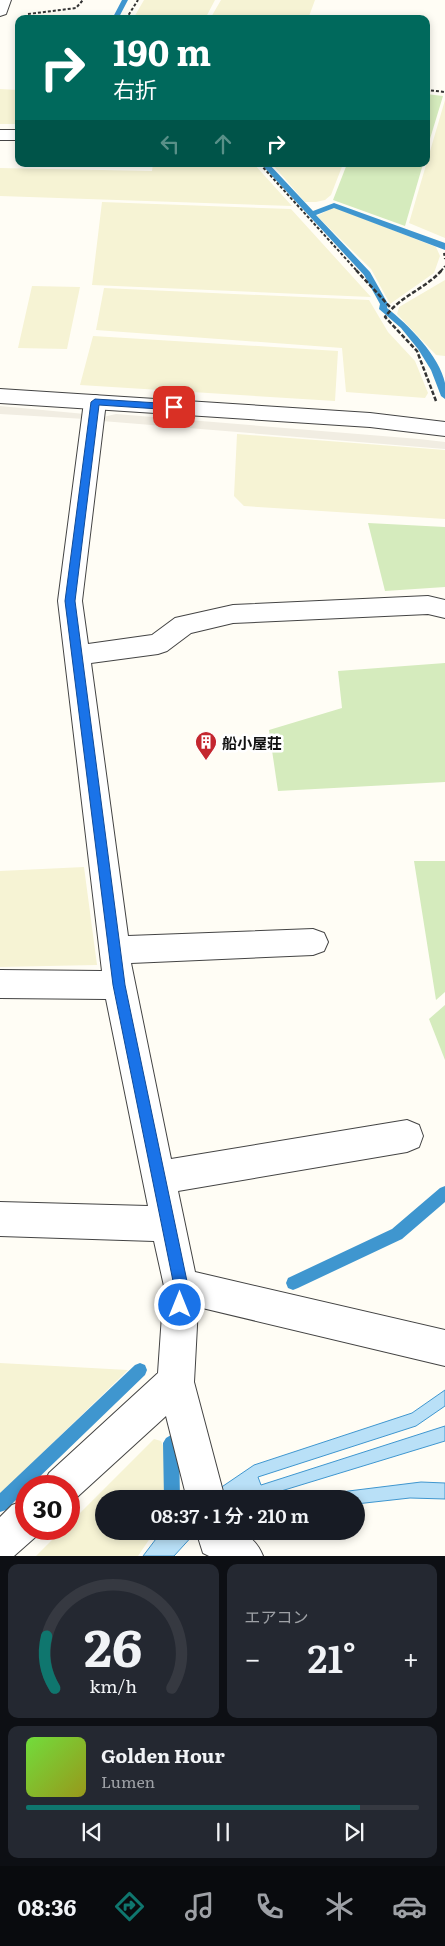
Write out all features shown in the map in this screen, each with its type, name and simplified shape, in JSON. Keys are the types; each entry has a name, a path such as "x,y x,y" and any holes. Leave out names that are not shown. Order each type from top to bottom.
{"street":[{"path":"0,11 3,0"},
{"path":"0,135 15,136"},
{"path":"0,396 370,420 443,428"},
{"path":"95,402 70,601 119,985 181,1286 176,1382 204,1490"},
{"path":"77,655 158,644 184,625 233,614 428,605 445,609"},
{"path":"115,950 313,942"},
{"path":"0,984 119,985"},
{"path":"158,1178 407,1136"},
{"path":"0,1219 168,1224"},
{"path":"181,1286 445,1348"},
{"path":"74,1475 176,1382"},
{"path":"0,1543 15,1529"},
{"path":"219,1540 244,1556"}],"path":[{"path":"28,14 76,8 82,0"},
{"path":"129,15 138,0"},
{"path":"430,90 445,92"},
{"path":"263,167 390,308"},
{"path":"444,253 445,259"},
{"path":"443,428 440,411 417,351 385,317 390,308 437,278 445,266"}],"shaded area":[{"path":"144,0 215,0 207,15 135,15"},
{"path":"221,0 315,0 309,15 212,15"},
{"path":"0,89 15,90 15,124 0,124"},
{"path":"445,100 445,238 409,223 425,167 430,167 430,151"},
{"path":"153,167 257,167 292,206 0,196 0,168 152,171"},
{"path":"275,167 342,167 331,195 325,200 305,202"},
{"path":"102,202 291,209 371,297 92,285"},
{"path":"334,207 436,247 440,256 434,273 390,304 371,269 317,216"},
{"path":"445,280 445,356 436,355 397,314 399,307"},
{"path":"32,286 80,287 67,349 18,348"},
{"path":"104,288 369,300 388,332 415,361 428,393 425,398 346,392 342,348 96,330"},
{"path":"93,336 338,351 335,401 80,385"},
{"path":"0,406 85,414 85,419 0,414"},
{"path":"116,414 419,439 445,442 445,449 102,421 103,417"},
{"path":"237,434 445,450 445,519 244,506 234,496"},
{"path":"84,867 97,965 0,967 0,871"},
{"path":"0,1363 128,1370 20,1475 15,1475 15,1479 0,1494"},
{"path":"154,1439 161,1441 166,1453 167,1490 103,1490"},
{"path":"95,1498 95,1540 149,1540 138,1556 36,1556 52,1540 80,1540 80,1513"}],"green space":[{"path":"430,94 443,96 430,139"},
{"path":"346,167 422,167 405,226 333,200"},
{"path":"368,523 445,527 445,587 385,591"},
{"path":"445,663 445,782 278,791 269,730 342,708 338,671"},
{"path":"414,861 445,861 445,992 436,1000"},
{"path":"445,1005 445,1060 429,1019"}],"water":[{"path":"445,1390 445,1406 416,1426 258,1477 261,1485 445,1426 445,1441 284,1490 217,1490 254,1465 412,1413"},
{"path":"421,1482 445,1483 445,1499 410,1498 365,1503 365,1490 357,1490"},
{"path":"155,1540 189,1540 174,1556 143,1556"}],"waterway":[{"path":"117,15 125,0"},
{"path":"268,167 311,214"},
{"path":"311,214 334,205 442,245 445,248"},
{"path":"311,214 367,274 384,304 383,309 404,326 422,347 435,370 445,396"},
{"path":"293,1283 397,1234 445,1193"},
{"path":"0,1504 140,1370"},
{"path":"171,1443 172,1490"}],"place":[{"name":"船小屋荘","path":"206,761"}],"route":[{"path":"174,407 95,402 70,601 119,985 181,1286 180,1305"}]}
